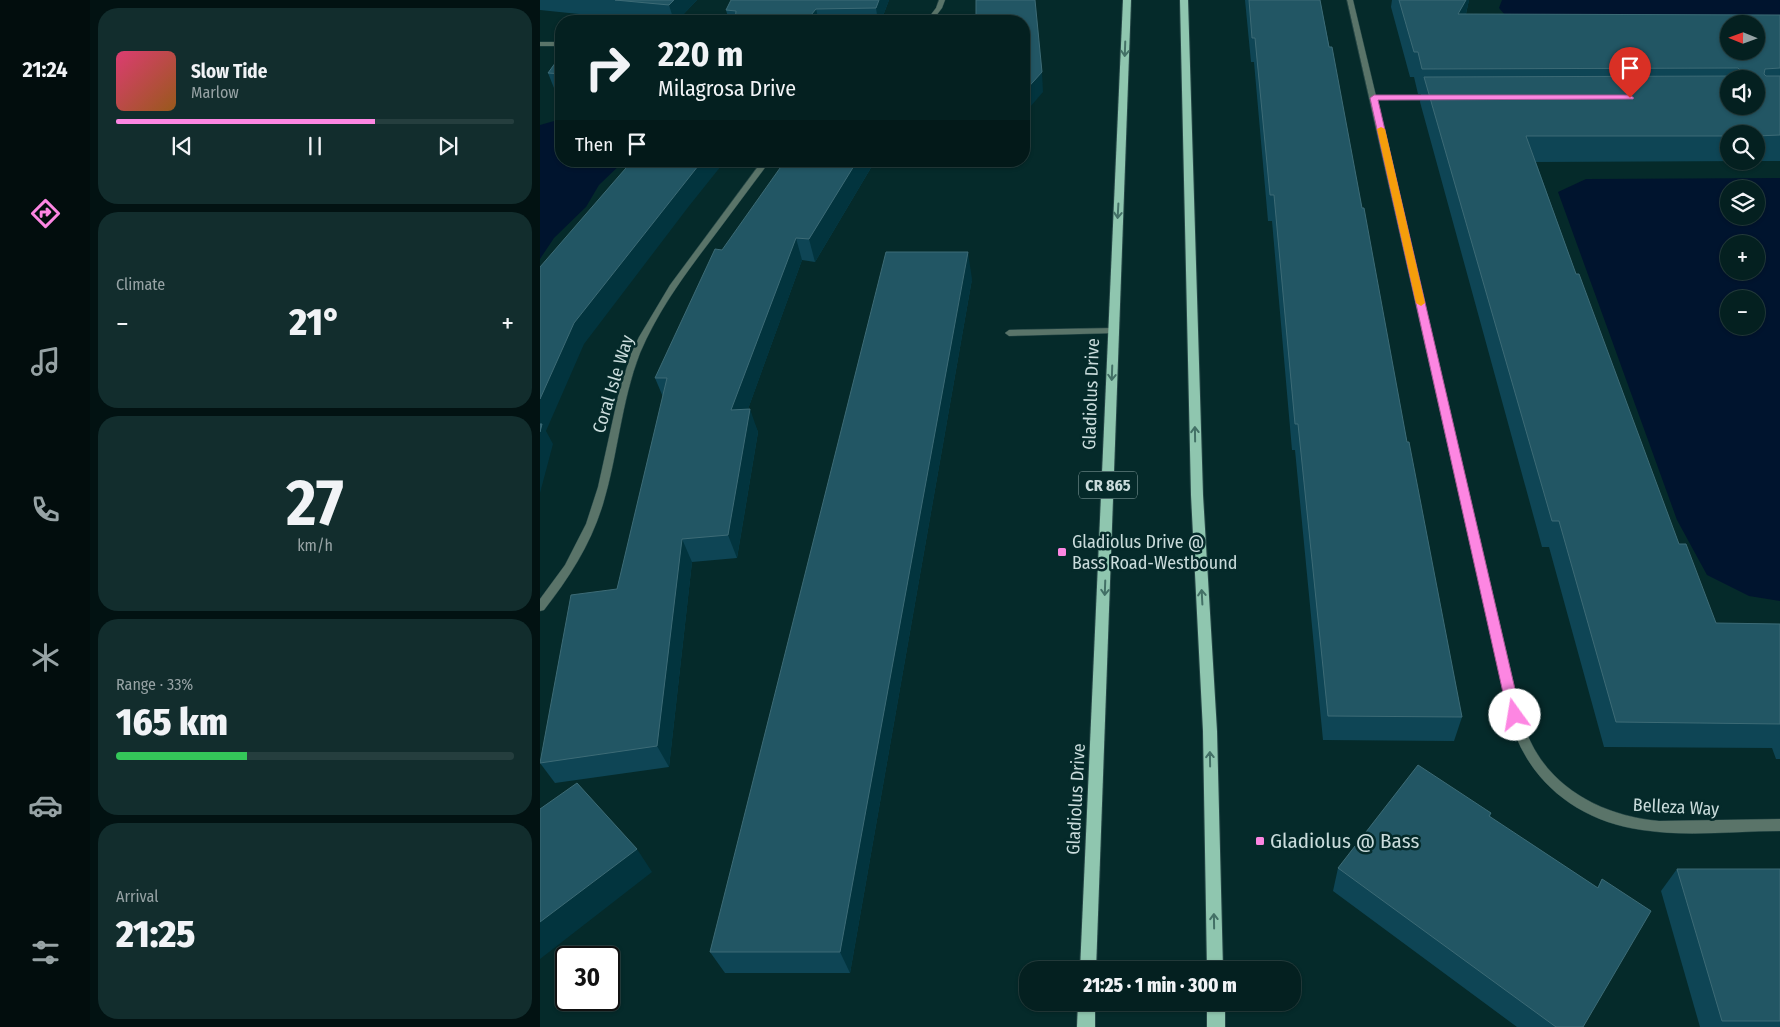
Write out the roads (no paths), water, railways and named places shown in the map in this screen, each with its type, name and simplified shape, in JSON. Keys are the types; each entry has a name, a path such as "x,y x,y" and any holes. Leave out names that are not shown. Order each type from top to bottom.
{"main road":[{"name":"Gladiolus Drive","path":"1088,961 1127,0"},
{"path":"1184,0 1197,495 1210,730 1215,961"},
{"path":"1086,1027 1087,1011"},
{"path":"1216,1011 1216,1027"}],"street":[{"path":"934,15 942,0"},
{"name":"Belleza Way","path":"1350,0 1515,715 1520,733 1529,753 1544,773 1564,792 1586,806 1613,818 1642,824 1665,826 1780,825"},
{"path":"540,44 555,44"},
{"path":"1374,98 1443,98"},
{"name":"Coral Isle Way","path":"540,607 564,577 592,523 629,373 646,330 668,291 761,167"},
{"path":"1009,332 1113,331"}],"water":[{"path":"1502,0 1780,0 1780,29 1765,26 1765,15 1720,15 1720,24 1511,22 1499,8"},
{"path":"555,121 555,167 618,167 599,185 586,207 554,238 540,259 540,125"},
{"path":"1780,178 1780,601 1749,596 1707,575 1677,520 1558,192 1586,179"}],"place":[{"name":"Gladiolus Drive @ Bass Road-Westbound","path":"1062,552"},
{"name":"Gladiolus @ Bass","path":"1260,841"}]}
